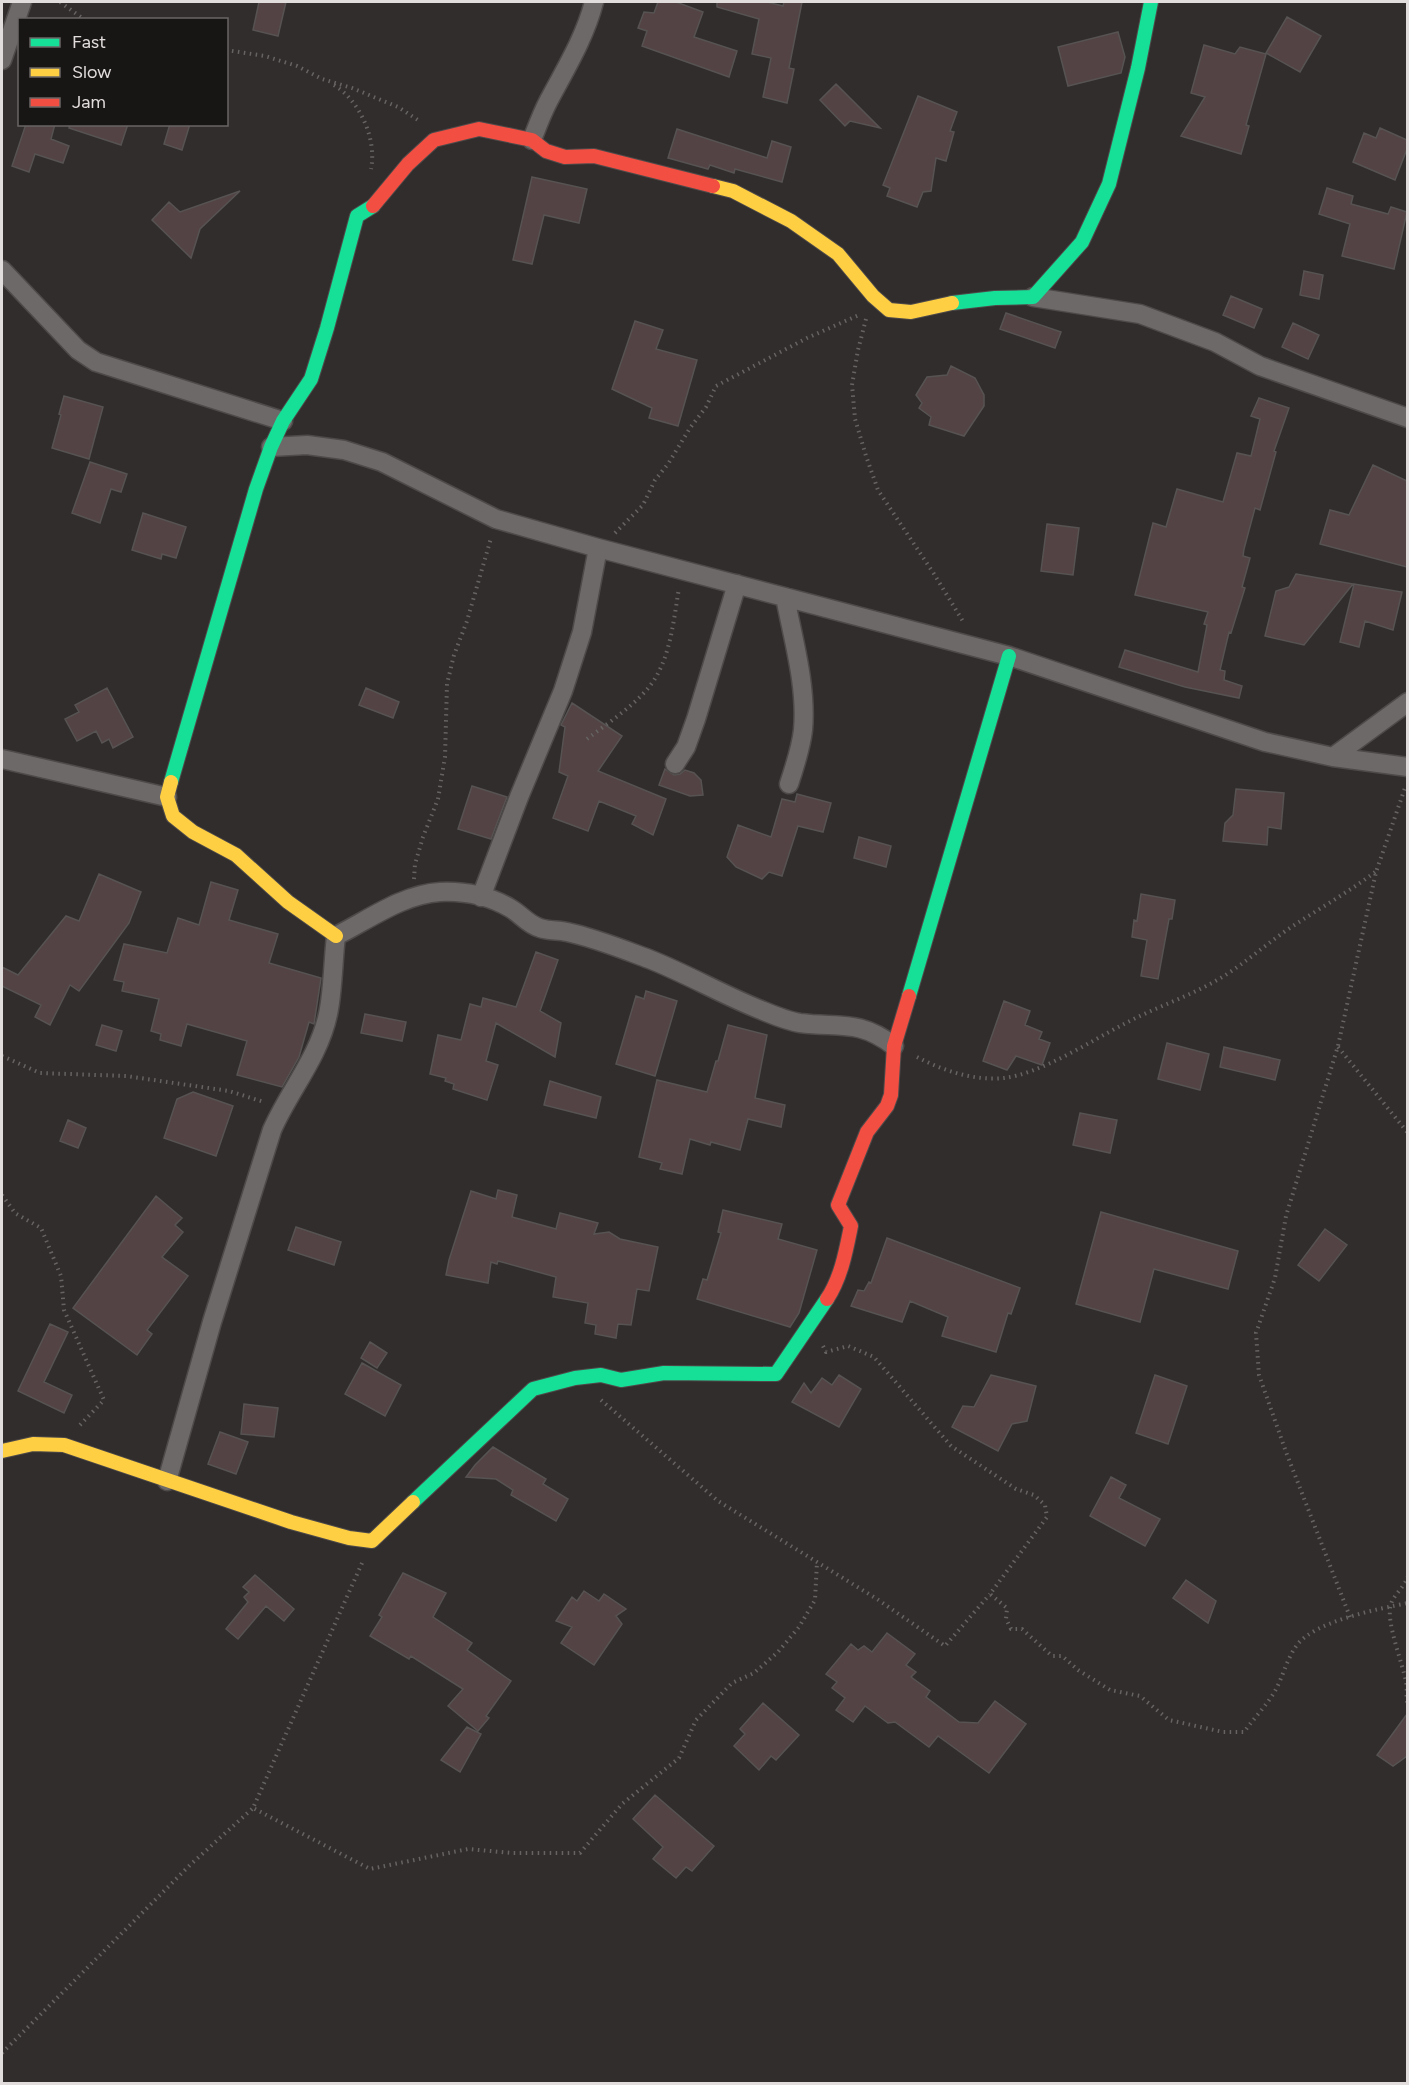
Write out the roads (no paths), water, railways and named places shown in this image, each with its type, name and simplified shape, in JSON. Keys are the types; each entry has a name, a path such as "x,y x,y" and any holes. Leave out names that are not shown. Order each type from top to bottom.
{"street":[{"path":"2,60 22,2"},
{"path":"532,140 547,104 576,51 594,2"},
{"path":"1033,297 1082,242 1109,184 1138,68 1151,2"},
{"path":"336,936 288,902 236,855 193,832 173,816 167,797 256,489 283,421 311,379 357,216 375,204 408,164 434,140 479,129 532,140 546,151 565,157 594,156 733,192 791,221 837,254 873,296 889,310 911,312 947,304 995,298 1033,297 1140,314 1215,342 1260,366 1407,418"},
{"path":"2,270 78,350 96,362 283,421"},
{"path":"271,447 307,445 344,450 381,462 496,519 1010,656 1265,742 1333,757 1407,767"},
{"path":"481,897 563,691 582,632 598,548"},
{"path":"675,764 686,747 696,719 737,584"},
{"path":"785,597 798,666 803,729 789,784"},
{"path":"2,1451 24,1444 44,1442 64,1445 291,1522 349,1538 372,1541 532,1389 575,1378 601,1375 621,1380 664,1373 776,1374 833,1290 845,1257 852,1226 837,1205 867,1132 887,1106 891,1095 894,1046 1010,656"},
{"path":"1333,757 1407,702"},
{"path":"2,759 167,797"},
{"path":"336,936 412,897 440,892 472,894 512,909 526,922 542,929 566,931 649,959 760,1010 798,1023 842,1024 860,1028 879,1034 894,1046"},
{"path":"167,1481 215,1311 272,1130 305,1073 329,1014 336,936"}]}
